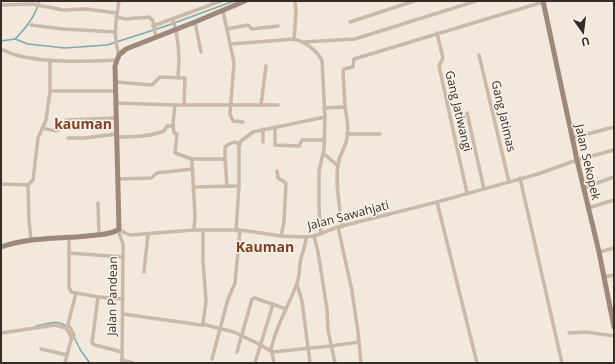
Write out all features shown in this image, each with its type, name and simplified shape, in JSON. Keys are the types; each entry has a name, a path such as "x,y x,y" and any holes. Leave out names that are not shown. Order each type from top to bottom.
{"main road":[{"path":"1,247 31,240 99,235 118,230 115,66 118,57 126,49 245,1"},
{"name":"Jalan Sekopek","path":"543,1 576,160 583,188 590,207 614,327"}],"street":[{"path":"41,6 43,1"},
{"path":"1,55 2,50 17,56 50,60 101,61 118,57 115,32 119,1"},
{"path":"153,27 221,1"},
{"path":"294,40 296,13 295,1"},
{"path":"350,22 414,1"},
{"path":"231,44 294,40 303,42 355,39 476,1"},
{"path":"361,363 352,291 340,227 337,186 340,153 346,144 348,134 345,107 344,69 353,66 354,59 543,1"},
{"path":"1,5 35,4 63,10 86,9 117,15 126,19 149,17 152,20 156,36"},
{"path":"207,7 209,15"},
{"path":"198,11 201,18"},
{"path":"223,11 231,44 234,71 230,114 232,120 235,122 243,122"},
{"path":"185,15 188,23"},
{"path":"173,20 178,54 178,78"},
{"path":"195,22 201,52"},
{"path":"31,25 63,29 115,32"},
{"path":"227,29 248,25 252,29 278,26"},
{"name":"Gang Jatiwangi","path":"437,33 443,58 439,66 467,193"},
{"path":"303,42 320,55 322,61 325,117 323,153 319,164 321,234"},
{"name":"Gang Jatimas","path":"479,55 509,182"},
{"path":"1,184 28,185 33,180 38,138 46,120 50,91 50,60"},
{"path":"261,105 266,66"},
{"path":"116,82 152,85 159,77 185,78 184,105"},
{"path":"50,91 116,91"},
{"path":"116,103 175,105 278,105"},
{"path":"175,105 173,126 174,133 177,134 175,153 192,159 225,159"},
{"path":"324,108 345,107"},
{"path":"467,113 484,189"},
{"path":"212,359 228,299 235,283 238,231 239,146 252,132 325,117"},
{"path":"43,128 53,131 59,130 62,128 67,119 77,120 116,118"},
{"path":"68,138 116,135 151,135 164,132 166,126 173,126"},
{"path":"275,127 275,145 298,146 302,140 324,140"},
{"path":"572,138 614,127"},
{"path":"263,129 263,142"},
{"path":"348,134 380,134"},
{"path":"227,186 225,148 227,145 234,142 240,144"},
{"name":"Jalan Sawahjati","path":"118,230 130,235 203,230 238,231 281,236 314,236 340,227 509,182 576,160 614,150"},
{"path":"323,153 338,166"},
{"path":"192,159 194,230"},
{"path":"118,180 150,178 157,173 193,169"},
{"path":"277,171 278,178 286,183 284,222 281,236"},
{"path":"583,188 614,177"},
{"path":"520,178 562,363"},
{"path":"28,185 31,240"},
{"path":"194,188 239,186"},
{"path":"590,207 614,200"},
{"path":"436,202 477,363"},
{"path":"98,203 99,235"},
{"name":"Jalan Pandean","path":"118,230 123,244 122,361"},
{"path":"203,230 203,261 206,301 203,324"},
{"path":"144,272 148,234"},
{"path":"314,236 326,302 328,330 335,363"},
{"path":"274,363 272,351 273,341 297,284 306,237"},
{"path":"69,238 69,289 71,292 98,298 123,299"},
{"path":"599,252 614,248"},
{"path":"70,253 123,257"},
{"path":"604,277 614,274"},
{"path":"297,284 302,301 310,363"},
{"path":"65,363 73,337 72,330 68,324 76,293"},
{"path":"98,298 92,343 94,345 122,352"},
{"path":"237,352 252,298 286,309"},
{"path":"255,363 273,304"},
{"path":"123,314 203,324 221,328 261,344 272,351 308,349 359,342"},
{"path":"1,333 55,325 66,328 73,337"},
{"path":"569,333 586,332 614,336"},
{"path":"41,350 67,355"},
{"path":"122,361 133,363"}],"waterway":[{"path":"15,39 33,17 39,1"},
{"path":"1,41 15,39 28,44 65,48 107,45 166,26 234,1"},
{"path":"36,326 48,323 60,323 67,327"},
{"path":"74,337 81,351 90,363"}],"district":[{"name":"kauman","path":"83,123"},
{"name":"Kauman","path":"265,246"}]}
